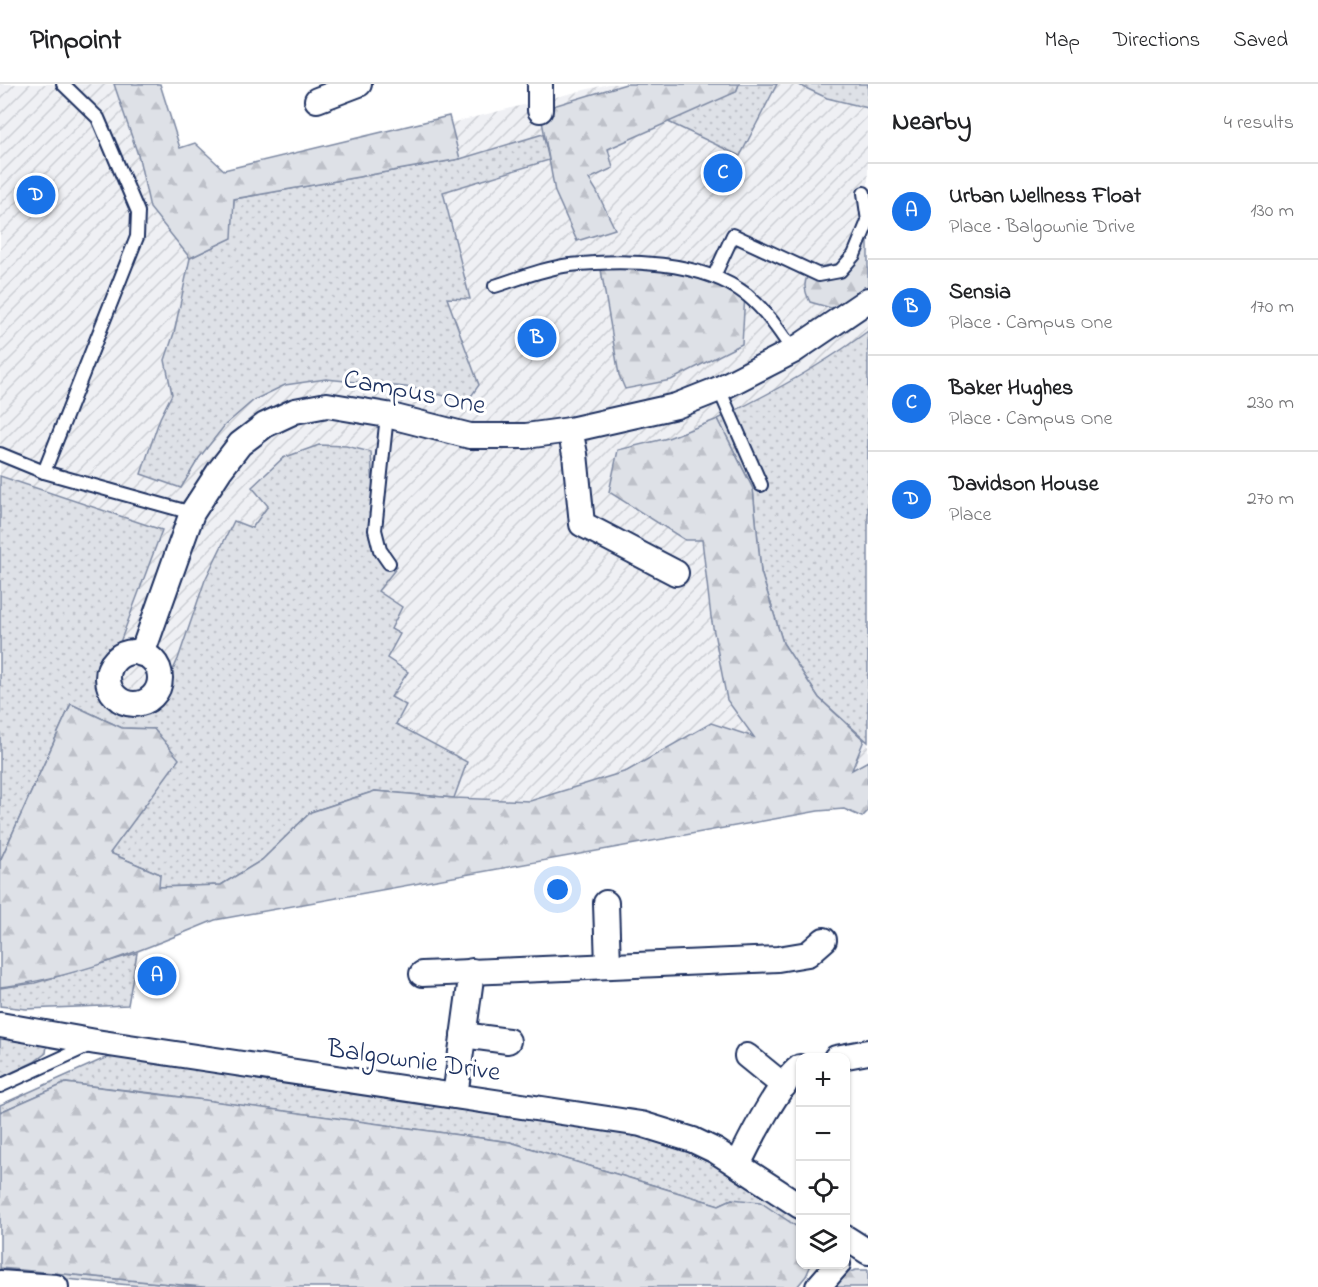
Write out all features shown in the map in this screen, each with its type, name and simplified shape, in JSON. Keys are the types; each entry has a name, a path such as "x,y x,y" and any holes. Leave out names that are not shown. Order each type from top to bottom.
{"street":[{"path":"317,100 359,84"},
{"path":"540,84 540,110"},
{"name":"Campus One","path":"142,654 192,513 240,444 265,425 295,411 327,405 387,415 470,436 526,436 570,430 676,406 719,389 793,351 868,300"},
{"path":"570,430 575,454 582,524 676,573"},
{"path":"606,903 609,966"},
{"path":"422,974 778,959 808,954 824,940"},
{"path":"455,1095 472,971"},
{"name":"Balgownie Drive","path":"0,1025 96,1042 641,1124 693,1140 738,1165 796,1203"},
{"path":"463,1035 508,1041"},
{"path":"850,1055 868,1052"},
{"path":"747,1056 784,1086"},
{"path":"738,1165 750,1141 796,1071"},
{"path":"818,1287 834,1269"},
{"path":"0,1283 56,1287"}],"lane":[{"path":"44,472 137,237 138,212 98,118 63,84"},
{"path":"714,276 733,235 819,275 840,271 854,255 868,221 864,193"},
{"path":"495,286 569,265 639,262 670,266 714,276 745,294 771,317 793,351"},
{"path":"719,389 761,485"},
{"path":"387,415 375,530 380,550 389,563"},
{"path":"0,454 44,472 192,513"},
{"path":"0,1086 96,1042"}],"shaded area":[{"path":"0,84 135,84 174,191 609,84 868,84 868,811 862,817 844,809 818,811 215,920 137,953 0,987"}],"green space":[{"path":"114,84 160,84 180,148 195,143 224,170 449,116 460,159 234,199 232,238 190,258 150,208 139,158"},
{"path":"626,84 739,84 736,92 608,149 613,168 589,179 615,229 577,241 555,192 540,110"},
{"path":"739,84 777,84 740,156 662,119 736,92"},
{"path":"797,84 868,84 868,108 827,98"},
{"path":"543,134 549,160 443,192 470,299 447,298 479,385 467,402 415,388 326,379 285,385 254,400 225,425 199,458 181,488 141,474 160,418 172,394 165,360 174,333 190,258 231,238 234,199 460,159"},
{"path":"868,232 868,297 831,308 810,302 805,285 812,268 842,263"},
{"path":"600,264 670,266 745,294 742,344 671,380 625,389 619,375"},
{"path":"868,331 868,742 819,698 783,643 761,572 753,489 718,419 795,379"},
{"path":"718,419 753,489 761,572 783,643 819,698 864,740 852,770 868,761 868,811 862,817 844,809 818,811 215,920 110,961 56,977 0,987 0,861 71,704 122,728 154,729 179,759 110,853 160,874 159,887 221,885 262,860 311,812 375,791 454,798 530,801 627,771 711,723 754,737 727,700 711,617 702,540 685,540 609,492 618,450 668,438"},
{"path":"319,445 346,446 371,452 375,530 380,550 397,567 378,591 402,607 391,629 400,634 387,658 408,672 391,697 406,705 396,724 467,762 454,798 375,791 311,812 262,860 221,885 158,887 160,874 110,853 154,729 122,728 71,704 0,861 0,476 162,530 110,669 113,693 125,702 155,710 178,659 205,580 234,521 252,528 268,506 252,487 283,458"},
{"path":"137,953 128,1005 26,1009 0,1006 0,988 35,983"},
{"path":"0,1034 47,1045 46,1053 34,1062 0,1078"},
{"path":"117,1056 426,1104 426,1108 433,1109 434,1106 653,1138 693,1154 730,1174 796,1218 796,1227 732,1199 719,1205 510,1142 66,1083 0,1112 0,1105 103,1059"},
{"path":"66,1083 510,1142 719,1205 732,1199 760,1202 796,1226 796,1269 809,1269 797,1287 203,1287 0,1268 0,1112"},
{"path":"0,1268 203,1287 152,1287 0,1273"},
{"path":"868,1270 868,1287 833,1287 846,1273"}],"place":[{"name":"Baker Hughes","path":"723,173"},
{"name":"Davidson House","path":"36,195"},
{"name":"Sensia","path":"537,338"},
{"name":"Urban Wellness Float","path":"157,976"}]}
